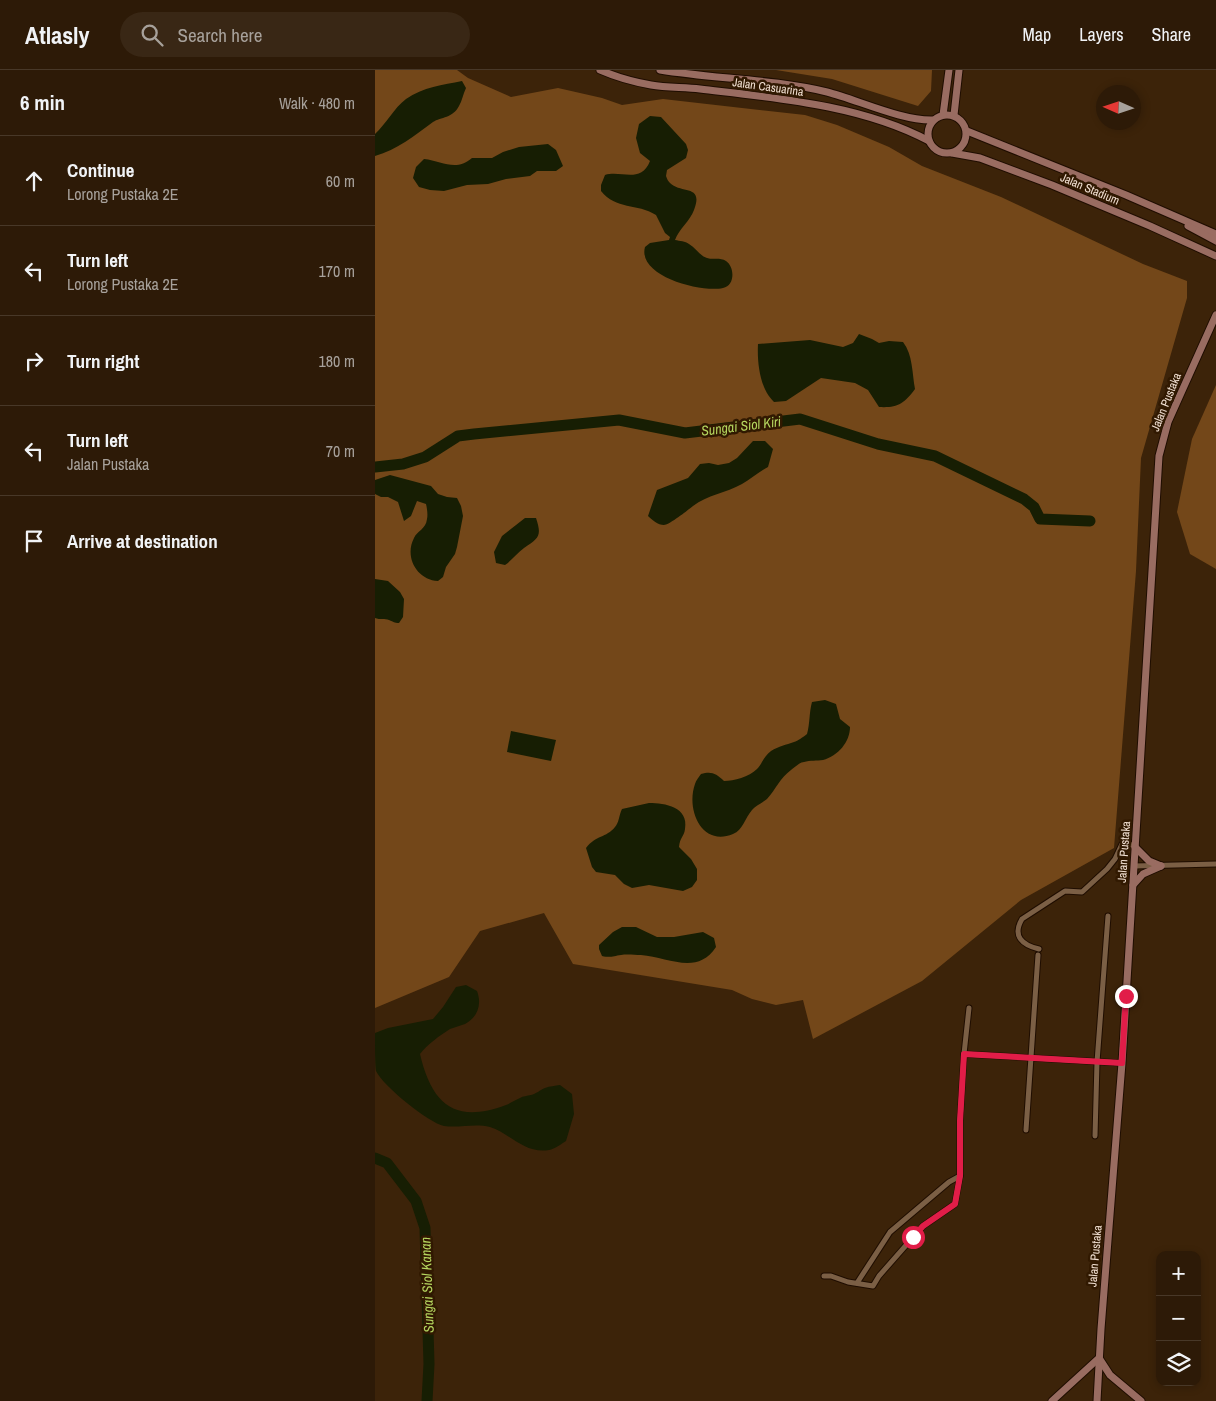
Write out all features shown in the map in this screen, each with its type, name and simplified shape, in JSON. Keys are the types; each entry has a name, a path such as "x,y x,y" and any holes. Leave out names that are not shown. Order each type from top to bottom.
{"street":[{"name":"Jalan Casuarina","path":"600,70 652,85 769,98 850,112 913,132 929,141"},
{"name":"Jalan Casuarina","path":"660,70 826,92 923,121 933,120"},
{"path":"943,114 949,70"},
{"path":"954,115 959,70"},
{"path":"943,114 954,115 962,121 967,131 963,146 952,153 941,152 932,146 929,141 928,130 933,120 943,114"},
{"name":"Jalan Stadium","path":"967,131 1216,234"},
{"name":"Jalan Stadium","path":"952,153 980,158 1052,185 1216,256"},
{"path":"1173,217 1216,241"},
{"name":"Jalan Pustaka","path":"1097,1401 1122,1063 1159,456 1168,422 1216,315"},
{"path":"1039,949 1026,945 1020,939 1017,930 1021,919 1065,891 1082,892 1107,869 1115,859 1122,844 1135,846 1149,861 1161,866"},
{"path":"1134,866 1216,864"},
{"path":"1133,885 1143,874 1161,866"},
{"path":"1095,1136 1097,1062 1108,916"},
{"path":"1027,1130 1038,955"},
{"path":"823,1276 831,1276 873,1286 879,1276 923,1226 955,1204 960,1176 960,1121 969,1008"},
{"path":"964,1054 1122,1063"},
{"path":"857,1283 890,1232 949,1182 960,1176"},
{"path":"1052,1401 1099,1358 1110,1376 1141,1401"}],"shaded area":[{"path":"375,70 457,70 468,78 511,97 558,88 602,98 622,105 663,99 805,115 837,125 889,147 922,166 1001,197 1143,264 1187,281 1187,298 1141,458 1136,571 1114,848 1021,900 922,981 813,1039 803,1000 776,1005 752,999 732,990 573,964 544,913 480,931 449,977 375,1008"},
{"path":"776,70 932,70 931,91 918,106 832,79"},
{"path":"462,81 466,88 460,104 454,113 433,122 398,146 375,156 375,134 406,99 426,89"},
{"path":"650,116 661,117 686,144 688,150 686,158 667,170 666,176 669,182 675,186 690,191 696,196 694,210 675,240 687,243 709,259 726,261 731,267 732,272 732,280 727,287 700,288 660,274 645,257 645,247 650,243 669,240 670,237 665,233 656,215 649,211 613,201 601,191 605,175 636,174 646,168 650,161 640,153 636,138 639,124"},
{"path":"548,144 556,150 563,166 556,171 537,171 530,176 506,179 488,184 467,185 444,191 419,187 413,178 416,167 424,159 455,165 472,158 492,158 519,147"},
{"path":"859,334 879,343 889,341 903,342 910,358 915,389 904,402 891,407 879,407 868,390 855,383 821,378 786,401 774,402 769,397 760,375 758,344 810,340 843,347 853,343"},
{"path":"1216,385 1216,569 1190,554 1177,512 1192,439"},
{"path":"753,441 765,441 773,449 768,467 730,490 698,502 679,517 664,525 653,521 648,516 657,490 688,478 700,464 718,465 729,463 737,458"},
{"path":"390,475 431,486 438,494 457,498 461,506 463,516 455,554 446,567 443,577 438,581 424,577 414,566 412,560 411,545 417,533 426,522 426,504 417,501 411,516 404,521 398,502 375,494 375,480"},
{"path":"525,518 536,518 539,529 538,536 505,565 496,563 494,552 502,536"},
{"path":"375,579 388,581 400,592 404,599 403,617 399,623 375,618"},
{"path":"825,700 836,704 840,719 850,727 848,738 842,748 834,755 823,760 802,762 797,765 784,776 767,799 752,810 742,827 733,834 722,837 712,835 705,830 699,823 693,804 695,784 701,774 713,773 724,781 750,774 757,769 771,751 797,741 807,734 812,702"},
{"path":"511,731 556,740 551,761 507,752"},
{"path":"649,803 668,805 680,811 683,816 685,829 679,847 691,859 697,869 697,880 692,887 683,891 649,885 632,888 624,884 615,875 596,872 592,867 586,848 593,841 612,831 622,809"},
{"path":"622,927 636,927 657,937 674,937 703,932 714,938 716,947 708,956 700,961 691,963 681,963 641,955 602,956 599,945 613,932"},
{"path":"466,985 477,991 479,1005 476,1014 465,1024 442,1034 420,1054 431,1086 439,1098 448,1106 460,1111 473,1112 506,1105 522,1097 535,1094 545,1088 560,1085 572,1094 574,1114 566,1141 556,1148 549,1150 533,1149 490,1127 479,1125 444,1126 418,1111 387,1086 376,1071 375,1033 388,1028 433,1019 456,987"}],"waterway":[{"name":"Sungai Siol Kiri","path":"375,467 403,464 425,457 458,436 474,434 619,420 685,433 800,419 878,444 935,456 1024,499 1034,507 1040,519 1090,521"},
{"name":"Sungai Siol Kanan","path":"375,1158 387,1163 416,1201 425,1228 429,1364 427,1401"}],"route":[{"path":"913,1237 923,1226 955,1204 960,1176 960,1121 964,1054 1122,1063 1126,996"}]}
